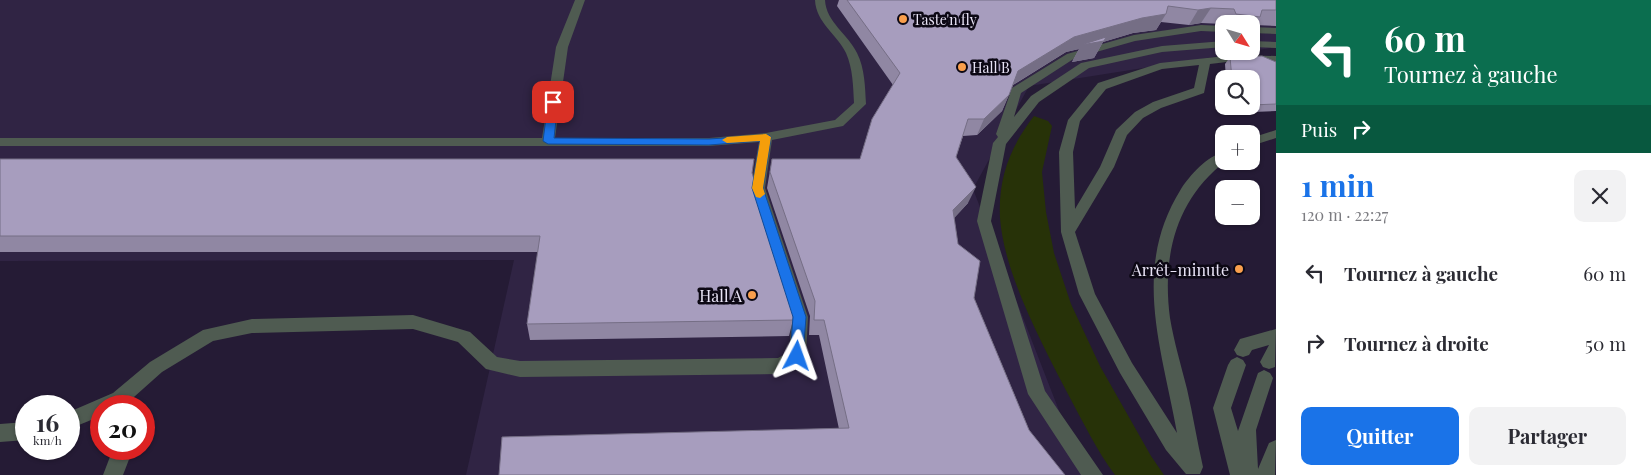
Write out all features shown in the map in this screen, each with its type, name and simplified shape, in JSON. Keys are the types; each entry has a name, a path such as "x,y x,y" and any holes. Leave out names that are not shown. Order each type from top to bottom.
{"street":[{"path":"548,141 562,47 580,0"},
{"path":"0,142 709,142 766,137 839,123 860,104 859,72 848,47 824,16 820,0"},
{"path":"1093,475 1038,394 984,221 1000,143 1016,91 1071,56 1134,38 1201,28 1215,29"},
{"path":"1260,30 1276,31"},
{"path":"1260,44 1276,45"},
{"path":"1000,143 1035,99 1085,65 1162,50 1215,45"},
{"path":"1195,471 1173,444 1126,368 1087,294 1068,232 1066,152 1074,120 1102,86 1160,66 1235,58 1276,59"},
{"path":"1068,232 1107,167 1122,133 1138,115 1157,105 1200,90 1205,61"},
{"path":"1260,139 1276,134"},
{"path":"123,395 156,367 209,335 252,326 412,322 464,337 492,364 520,369 780,366 797,356 800,317 758,188 766,137"},
{"path":"1195,471 1162,319 1160,289 1162,260 1168,229 1177,206 1189,186 1215,161"},
{"path":"1240,475 1222,408 1246,344 1276,336"},
{"path":"1248,475 1247,430 1270,363"},
{"path":"0,433 15,432"},
{"path":"1265,475 1276,449"},
{"path":"113,475 119,460"}],"shaded area":[{"path":"0,0 1276,0 1276,47 1260,50 1260,15 1215,15 1215,57 1029,86 973,189 1084,475 466,475 514,260 0,261"}],"green space":[{"path":"1034,116 1048,121 1052,126 1042,172 1046,212 1054,253 1071,304 1100,366 1151,456 1164,475 1115,475 1108,466 1059,376 1026,309 1017,286 1003,240 1000,218 1001,190 1012,151"}],"building":[{"name":"Hall A","path":"847,0 1276,0 1276,10 1262,10 1260,17 1260,15 1236,14 1234,9 1211,8 1198,10 1168,6 1166,14 1142,18 1074,37 1018,71 1009,95 984,119 968,119 956,157 976,187 953,210 958,244 980,261 974,298 1029,430 1065,475 499,475 502,437 849,428 824,320 814,320 815,301 770,172 772,159 860,159 872,119 900,73"},
{"path":"1106,37 1104,41 1081,45"},
{"path":"1260,56 1276,62 1276,104 1260,105 1260,70 1231,70 1230,60 1260,60"},
{"path":"0,159 754,159 752,173 794,302 793,320 527,324 540,236 0,236"}],"slow traffic":[{"path":"727,140 766,137 758,188 760,194"}],"place":[{"name":"Taste'n fly","path":"903,19"},
{"name":"Hall B","path":"962,67"},
{"name":"Arrêt-minute","path":"1239,269"},
{"name":"Hall A","path":"752,295"}],"route":[{"path":"553,102 548,141 709,142 766,137 758,188 800,317 797,356"}]}
